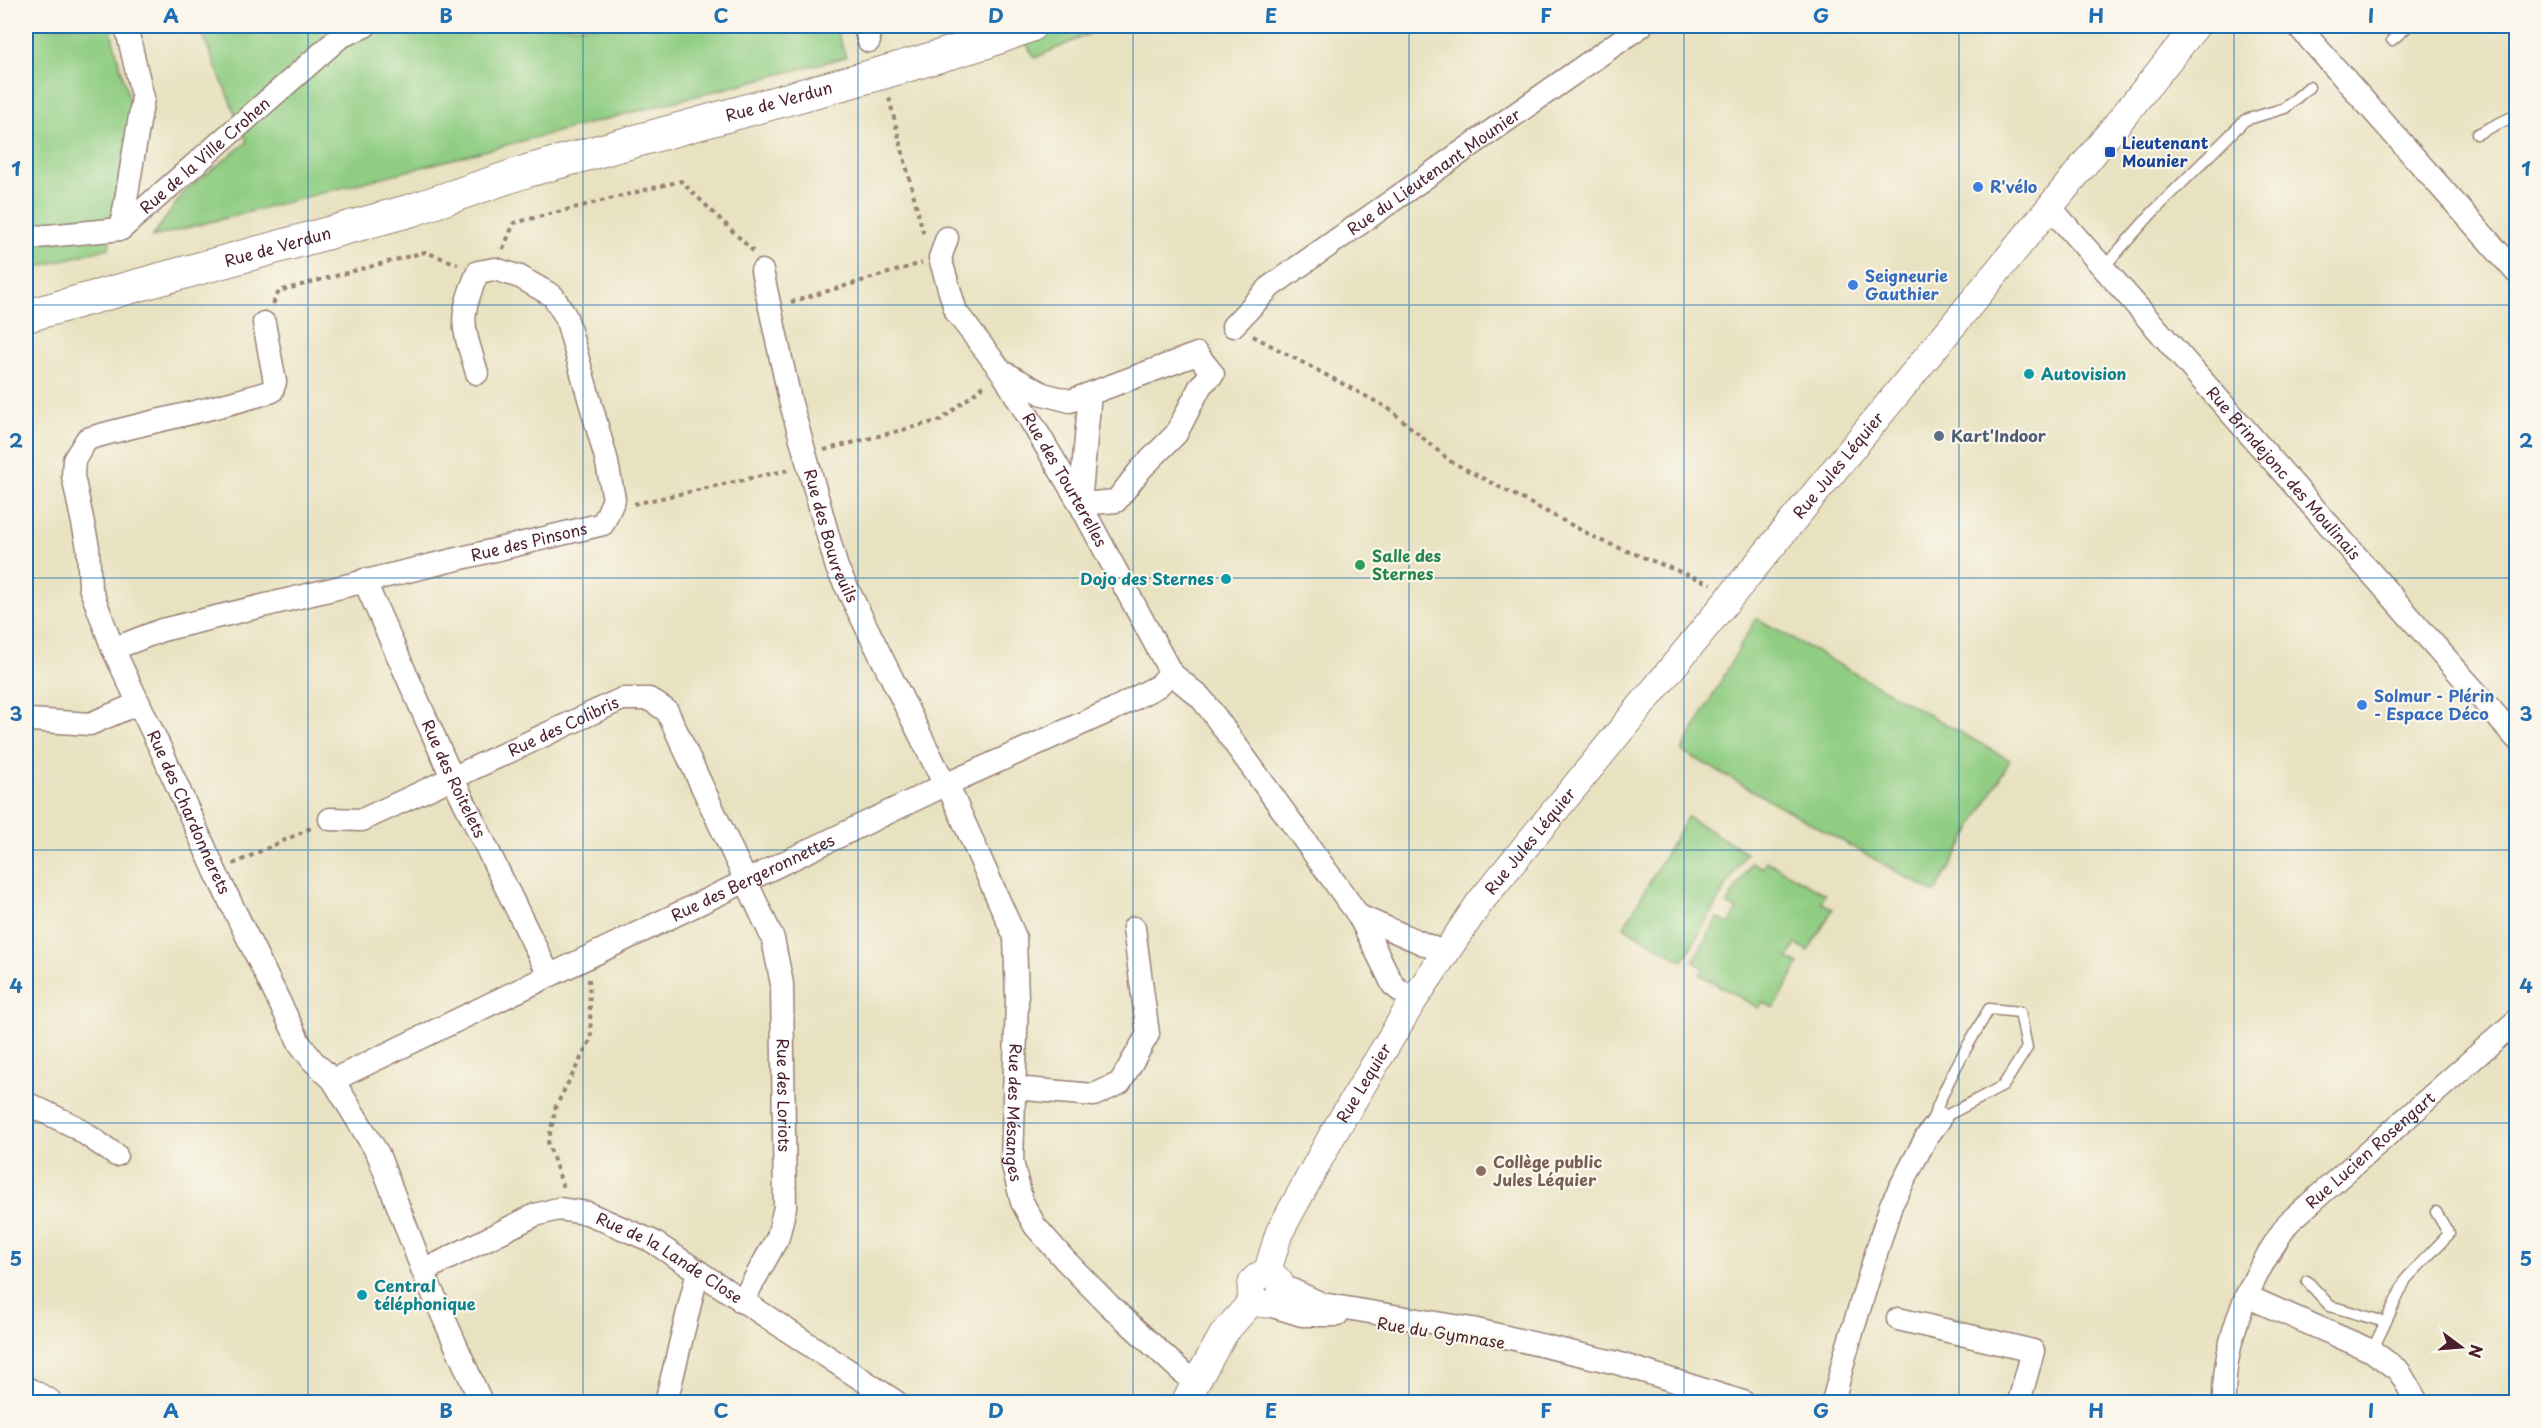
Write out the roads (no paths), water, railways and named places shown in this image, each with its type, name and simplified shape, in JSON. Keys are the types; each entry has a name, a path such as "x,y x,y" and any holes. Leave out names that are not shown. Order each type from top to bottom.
{"main road":[{"name":"Rue de Verdun","path":"26,316 412,210 527,171 882,73 984,43 1030,26"},
{"name":"Rue de Verdun","path":"26,298 401,196 527,171"}],"street":[{"path":"26,238 120,229 143,98 126,26"},
{"name":"Rue de la Ville Crohen","path":"120,229 341,31 365,26"},
{"name":"Rue du Lieutenant Mounier","path":"1233,326 1271,286 1641,26"},
{"name":"Rue Jules Léquier","path":"1480,902 2196,26"},
{"path":"2298,26 2517,272"},
{"name":"Rue Brindejonc des Moulinais","path":"2050,207 2517,738"},
{"name":"Rue des Tourterelles","path":"939,252 956,312 1002,372 1080,504 1171,673 1200,697 1209,708 1359,916 1393,985 1413,1001"},
{"name":"Rue des Pinsons","path":"113,649 162,630 603,524 614,499 600,435 566,317 553,296 520,277 487,270 465,301 463,323 477,373"},
{"name":"Rue des Bouvreuils","path":"762,271 790,400 837,568 945,785"},
{"name":"Rue des Chardonnerets","path":"264,322 275,382 272,392 87,439 74,460 73,476 88,547 90,587 113,649 216,873 300,1044 313,1061 333,1080 378,1154 423,1270 481,1402"},
{"path":"1002,372 1043,394 1070,401 1197,354 1213,374 1201,385 1176,434 1141,469 1116,501 1080,504 1090,394"},
{"name":"Rue des Roitelets","path":"364,580 452,777 549,975"},
{"name":"Rue des Bergeronnettes","path":"333,1080 588,955 748,882 945,785 1114,709 1158,686 1171,673"},
{"name":"Rue des Colibris","path":"330,819 362,820 622,699 649,699 667,711 748,882"},
{"path":"30,720 90,724 139,703"},
{"name":"Rue des Mésanges","path":"945,785 952,795 1015,937 1017,1000 1012,1162 1022,1202 1035,1226 1064,1259 1109,1305 1181,1371 1191,1393"},
{"name":"Rue des Loriots","path":"742,1302 778,1237 785,1197 782,984 773,939 748,882"},
{"name":"Rue Lequier","path":"1191,1393 1224,1332 1267,1290 1278,1233 1333,1134 1413,1001 1480,902"},
{"path":"1359,916 1445,953"},
{"path":"1014,1088 1094,1095 1120,1083 1148,1034 1134,928"},
{"name":"Rue Lucien Rosengart","path":"2224,1402 2230,1341 2246,1296 2263,1259 2288,1223 2517,1021"},
{"path":"26,1103 74,1126 116,1155"},
{"path":"1833,1402 1891,1205 1926,1138 1940,1119"},
{"name":"Rue de la Lande Close","path":"423,1270 535,1215 558,1209 587,1213 652,1241 896,1402"},
{"path":"668,1394 698,1270"},
{"name":"Rue du Gymnase","path":"1267,1290 1302,1315 1332,1315 1617,1363 1743,1402"},
{"path":"2246,1296 2372,1351 2399,1371 2417,1402"},
{"path":"1898,1319 2033,1351 2019,1402"},
{"path":"26,1390 48,1402"}],"lane":[{"path":"2402,26 2392,40 2408,26"},
{"path":"2104,267 2152,213 2245,120 2285,108 2309,87"},
{"path":"2477,134 2517,115"},
{"path":"1926,1138 1940,1100 1989,1009 2020,1012 2027,1048 2003,1086 1940,1119"},
{"path":"2372,1351 2406,1279 2449,1234 2436,1212"},
{"path":"2307,1281 2330,1306 2385,1322"}],"place":[{"name":"Lieutenant Mounier","path":"2110,152"},
{"name":"R'vélo","path":"1978,187"},
{"name":"Seigneurie Gauthier","path":"1853,285"},
{"name":"Autovision","path":"2029,374"},
{"name":"Kart'Indoor","path":"1939,436"},
{"name":"Salle des Sternes","path":"1360,565"},
{"name":"Dojo des Sternes","path":"1226,579"},
{"name":"Solmur - Plérin - Espace Déco","path":"2362,705"},
{"name":"Collège public Jules Léquier","path":"1481,1171"},
{"name":"Central téléphonique","path":"362,1295"}]}
